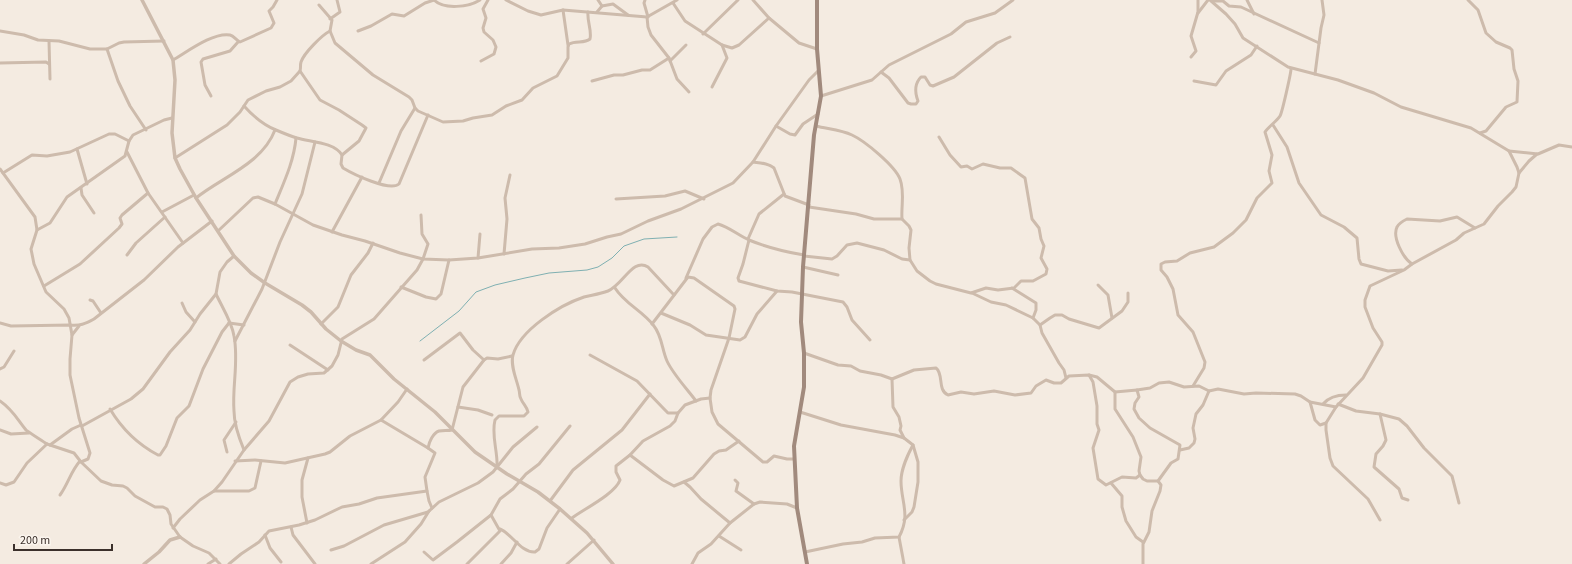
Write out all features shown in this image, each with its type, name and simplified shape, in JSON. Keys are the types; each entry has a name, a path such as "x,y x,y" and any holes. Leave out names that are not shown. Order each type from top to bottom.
{"main road":[{"path":"806,564 797,508 794,459 795,434 804,386 804,353 801,322 803,267 816,126 821,96 817,49 817,0"}],"street":[{"path":"142,0 173,60 175,80 172,133 175,158 195,196 234,256 265,283 302,305 340,341 356,350 370,355 435,412 475,452 550,501 572,518 594,540 613,564"},
{"path":"211,96 205,84 201,62 203,59 230,51 238,42 249,39 273,26 274,23 268,11 274,7 277,0"},
{"path":"330,19 340,12 337,0"},
{"path":"358,31 380,22 392,14 404,16 425,3 434,0 441,4 469,6 480,0"},
{"path":"481,61 494,54 496,47 493,40 484,33 483,30 486,18 483,9 488,0"},
{"path":"504,0 524,10 541,15 563,10 647,17 677,0"},
{"path":"598,0 602,6"},
{"path":"645,0 644,3 649,32 670,60 677,79 689,92"},
{"path":"703,34 738,0"},
{"path":"753,0 769,18 799,43 817,49"},
{"path":"821,96 869,81 877,77 889,65 951,34 962,25 995,12 1013,0"},
{"path":"1191,57 1196,51 1191,36 1197,14 1198,0"},
{"path":"1197,14 1210,0"},
{"path":"1210,0 1224,1 1229,6 1238,6 1319,43"},
{"path":"1210,0 1235,24 1243,38 1292,69 1356,86 1374,93 1401,107 1465,126 1480,133 1509,151 1538,154"},
{"path":"1247,0 1254,14"},
{"path":"1315,74 1324,15 1322,0"},
{"path":"1468,0 1476,8 1486,33 1496,42 1512,50 1514,69 1518,81 1517,102 1506,107 1486,131 1480,133"},
{"path":"673,3 683,18 703,34 722,45 735,48 769,18"},
{"path":"597,12 602,6 613,4 629,16"},
{"path":"319,6 332,23 330,31 335,43 374,75 412,100 414,108 418,111 443,122 463,121 492,115 506,106 519,102 533,88 554,78 568,58 568,45 563,10"},
{"path":"568,45 572,42 586,42 590,39 591,33 587,20 588,12"},
{"path":"0,31 24,35 38,40 59,42 85,49 107,49 124,42 164,41"},
{"path":"175,158 227,125 248,100 254,96 280,87 291,81 300,72 301,62 307,52 330,31"},
{"path":"173,60 208,39 228,35 232,36 238,42"},
{"path":"881,72 889,78 908,103 916,104 918,101 915,92 918,80 921,77 925,77 930,85 933,86 950,80 997,43 1010,37"},
{"path":"49,41 50,79"},
{"path":"592,82 614,75 650,70 670,60 686,45"},
{"path":"712,87 727,58 722,45"},
{"path":"1194,81 1216,85 1226,70 1251,56 1257,46"},
{"path":"107,49 118,81 130,106 146,130"},
{"path":"0,63 46,62 49,64"},
{"path":"1193,386 1204,368 1205,362 1196,338 1179,316 1173,289 1160,266 1165,262 1177,260 1190,253 1214,247 1233,233 1246,220 1257,198 1272,183 1270,171 1272,155 1265,132 1282,111 1292,69"},
{"path":"218,231 242,208 256,197 261,197 313,225 423,259 450,260 478,258 532,248 565,247 585,244 621,234 648,220 673,213 704,199 733,183 753,162 776,126 818,70"},
{"path":"300,72 320,100 366,128 359,141 342,155"},
{"path":"244,106 253,116 275,130 296,138 322,143 339,150 342,155 341,164 343,168 362,177 390,186 396,186 399,184 428,115"},
{"path":"379,183 401,130 414,108"},
{"path":"776,126 790,134 795,134 803,124 818,114"},
{"path":"37,230 50,224 63,201 88,184 109,166 122,159 127,152 129,142 133,135 164,120 172,118"},
{"path":"1273,124 1287,147 1300,183 1321,215 1344,227 1357,238 1359,259 1361,264 1388,271 1404,270"},
{"path":"816,126 858,138 890,165 899,178 902,188 902,219 911,230 909,248 910,260 917,271 936,284 971,293 991,302 1006,305 1033,318 1040,325 1042,333 1064,370 1066,378"},
{"path":"162,212 195,196 242,168 265,148 275,130"},
{"path":"3,173 32,154 47,156 70,152 109,134 115,134 129,142"},
{"path":"939,137 950,155 961,167 967,166 972,169 983,164 1000,168 1012,168 1025,178 1032,219 1038,228 1044,246 1041,258 1047,269 1046,274 1036,280 1021,281 1012,288 998,290 986,288 971,293"},
{"path":"275,204 286,181 296,138"},
{"path":"235,341 265,283 268,270 306,180 315,142"},
{"path":"1310,402 1316,423 1320,425 1326,423 1346,395 1363,378 1382,346 1382,342 1373,328 1365,307 1364,300 1369,287 1404,270 1469,231 1484,224 1516,187 1519,173 1529,161 1538,154 1558,145 1572,147"},
{"path":"77,150 88,184"},
{"path":"1509,151 1519,173"},
{"path":"127,152 148,193 183,243"},
{"path":"753,162 768,164 774,168 784,194 789,198 809,206 856,214 874,220 902,219"},
{"path":"0,169 33,212 37,230 32,243 31,253 49,296 67,313 72,335 70,375 90,457 80,462 76,466 60,495"},
{"path":"504,254 507,219 505,198 510,175"},
{"path":"332,232 362,177"},
{"path":"81,188 82,195 94,213"},
{"path":"616,199 665,196 685,192 704,199"},
{"path":"44,286 80,264 120,228 122,224 120,218 122,214 148,193"},
{"path":"784,194 758,214 748,239 738,280 777,291 792,292 843,302 847,307 852,320 870,340"},
{"path":"173,528 180,519 200,500 214,491 244,450 269,421 285,391 293,380 308,374 324,373 328,370 338,355 340,341 344,336 374,320 417,270 423,259 428,244 422,234 421,215"},
{"path":"127,255 136,243 165,217"},
{"path":"1412,264 1404,257 1398,244 1395,232 1397,225 1404,220 1429,219 1440,221 1455,217 1476,228"},
{"path":"0,323 12,326 79,326 85,324 144,280 183,243 212,222"},
{"path":"652,324 686,278 703,239 714,226 718,224 728,227 748,239 764,245 804,256 832,259 837,256 847,245 857,243 884,250 902,259 910,260"},
{"path":"478,258 480,234"},
{"path":"321,324 338,307 350,275 368,253 373,243"},
{"path":"0,483 6,484 14,482 28,462 49,445 72,429 131,398 143,389 170,352 196,322 200,314 216,294 220,272 227,262 234,256"},
{"path":"402,287 426,298 436,299 441,294 450,260"},
{"path":"497,467 493,439 495,420 499,416 524,416 528,412 520,398 512,356 524,336 536,324 555,311 583,297 602,293 615,288 632,268 642,264 648,267 674,295"},
{"path":"803,267 838,276"},
{"path":"686,278 694,278 734,306 735,309 729,338 713,382 710,398 712,412 716,421 722,429 739,441 763,462 767,462 774,456 794,459"},
{"path":"1098,285 1108,294 1112,318"},
{"path":"615,288 621,297 652,324 658,333 662,349 668,363 696,401"},
{"path":"1012,288 1036,303 1036,310 1033,318"},
{"path":"661,313 690,325 706,335 740,340 743,339 757,314 777,291"},
{"path":"1040,325 1050,318 1062,315 1069,319 1097,328 1102,326 1126,306 1128,293"},
{"path":"216,294 223,306 235,341 234,412 238,435 244,450"},
{"path":"90,300 93,301 101,313"},
{"path":"182,303 186,312 196,322"},
{"path":"229,323 244,325"},
{"path":"110,409 119,424 131,437 152,452 160,455 166,446 177,418 189,406 203,369 222,332 229,323"},
{"path":"72,335 79,326"},
{"path":"424,360 460,333 473,350 484,360"},
{"path":"290,345 328,370"},
{"path":"0,369 4,367 14,351"},
{"path":"804,353 838,365 851,366 860,371 881,375 892,379 914,370 936,368 939,371 943,391 948,395 961,392 974,394 994,391 1015,395 1031,393 1042,380 1061,383 1066,378 1073,375 1089,375 1097,377 1116,392 1150,388 1156,384 1165,382 1174,383 1184,387 1199,386 1209,391 1218,389 1244,394 1295,394 1310,402 1396,417 1452,476 1459,503"},
{"path":"590,355 637,381 668,412 678,413"},
{"path":"452,430 463,387 484,360 487,358 498,359 512,356"},
{"path":"1089,375 1093,382 1097,406 1097,424 1099,430 1093,448 1098,479 1106,485 1117,478 1136,478 1140,475"},
{"path":"892,379 894,407 901,421 900,430 904,438"},
{"path":"235,462 247,460 285,463 330,452 350,436 381,420 398,402 407,389"},
{"path":"1116,392 1115,409 1129,429 1141,457 1139,471 1140,475 1147,482 1158,481 1171,463 1178,458 1180,450 1179,444 1171,441 1150,428 1135,413 1134,406 1139,395 1137,390"},
{"path":"1180,450 1189,448 1194,443 1195,439 1193,428 1196,414 1209,391"},
{"path":"550,501 573,470 622,430 639,406 650,394"},
{"path":"1323,404 1328,399 1339,395 1346,395"},
{"path":"572,518 608,494 618,485 620,480 616,472 616,466 644,441 670,426 675,421 678,413 686,405 710,398"},
{"path":"0,401 8,407 29,433"},
{"path":"458,407 492,414"},
{"path":"800,412 841,425 895,435 904,438 914,445 918,462 918,482 914,507 912,512 904,520"},
{"path":"1380,414 1386,440 1376,454 1374,467 1399,489 1402,498 1408,500"},
{"path":"371,564 405,542 429,514 431,509 425,477 435,453 381,420"},
{"path":"227,452 224,440 236,422"},
{"path":"1326,423 1330,458 1333,466 1368,499 1380,520"},
{"path":"424,552 433,560 491,515 500,499 526,474 539,464 570,426"},
{"path":"331,550 344,546 384,525 431,509 439,502 478,483 497,467 513,447 537,427"},
{"path":"0,430 11,434 29,433 49,445 71,452 101,481 112,485 123,486 135,496 155,507 163,507 170,515 170,524 180,537 193,546 209,553 220,564"},
{"path":"428,448 436,433 440,431 452,430"},
{"path":"630,455 670,485 674,486 693,478 715,453 726,450 739,441"},
{"path":"904,564 899,537 902,531 905,509 901,487 901,476 914,445"},
{"path":"307,523 302,497 302,480 308,458"},
{"path":"214,491 249,491 255,488 261,461"},
{"path":"735,480 738,483 737,492 754,504"},
{"path":"1143,564 1143,542 1148,532 1152,511 1162,488 1158,481"},
{"path":"684,482 701,499 730,523"},
{"path":"1111,483 1122,496 1122,507 1126,521 1136,537 1143,542"},
{"path":"229,564 269,531 307,523 342,507 360,504 377,498 427,491"},
{"path":"692,564 698,553 711,544 730,523 754,504 760,502 787,504 797,508"},
{"path":"491,515 500,529 531,552 537,551 547,528 560,509"},
{"path":"290,527 293,534 315,564"},
{"path":"466,564 495,537 500,529"},
{"path":"265,535 270,548 281,562"},
{"path":"719,536 741,550"},
{"path":"144,564 159,552 170,540 180,537"},
{"path":"805,552 843,544 862,542 875,538 899,537"},
{"path":"567,564 594,540"},
{"path":"501,564 511,553 517,542"},
{"path":"208,564 216,559"}],"waterway":[{"path":"420,341 459,311 476,292 495,285 549,273 587,270 598,267 612,258 624,246 644,239 677,237"}]}
